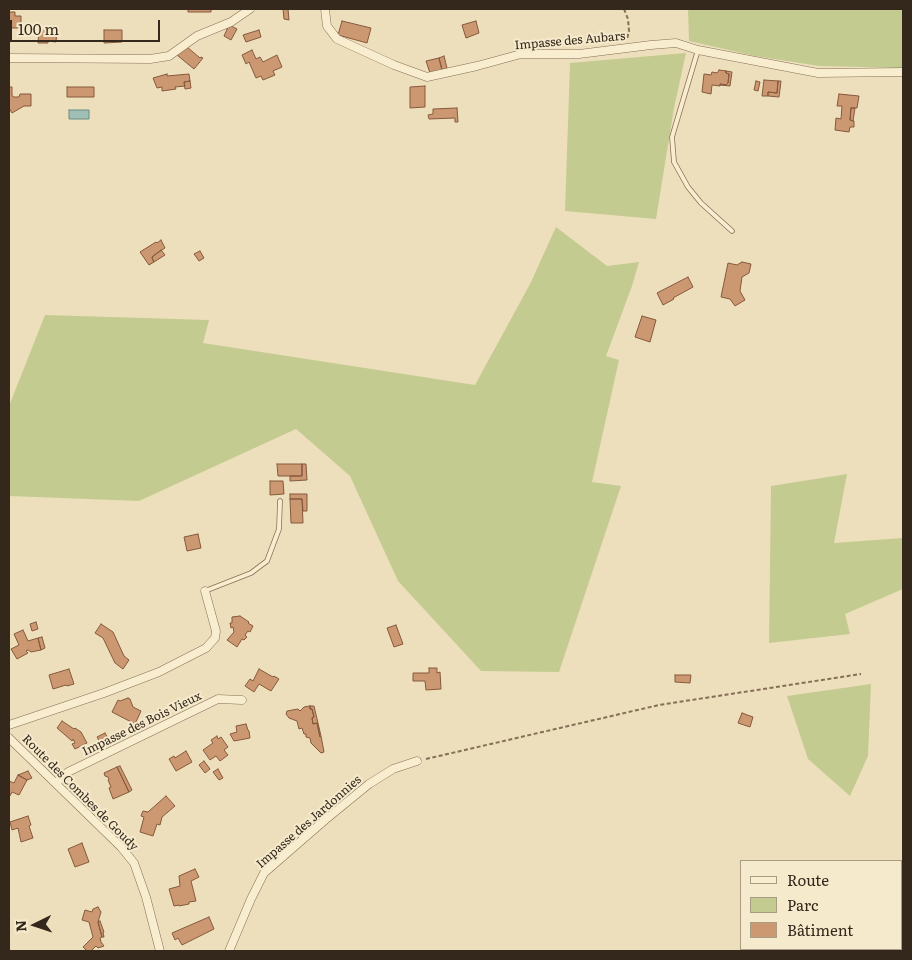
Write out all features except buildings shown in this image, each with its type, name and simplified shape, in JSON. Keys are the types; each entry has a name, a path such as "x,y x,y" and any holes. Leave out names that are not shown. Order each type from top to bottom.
{"street":[{"path":"9,58 150,59 169,56 197,36 231,22 250,9"},
{"name":"Impasse des Aubars","path":"325,9 327,26 337,39 394,65 427,77 521,54 579,54 676,43 698,50 818,73 903,72"},
{"path":"9,724 104,693 159,672 206,648 215,638 216,631 205,591"},
{"name":"Impasse des Bois Vieux","path":"56,783 68,772 218,699 242,700"},
{"name":"Route des Combes de Goudy","path":"9,738 121,847 134,863 146,897 160,951"},
{"name":"Impasse des Jardonnies","path":"229,951 264,873 370,784 393,769 417,761"}],"lane":[{"path":"698,50 672,137 674,162 688,187 701,203 732,231"},
{"path":"205,591 250,573 266,561 279,529 280,502"}],"path":[{"path":"624,9 628,19 629,31 624,48"},
{"path":"417,761 659,705 861,674"}],"green space":[{"path":"688,9 903,9 903,68 819,66 755,56 689,41"},
{"path":"686,53 674,108 656,219 565,211 570,63"},
{"path":"556,227 607,266 639,262 606,356 619,360 592,482 621,486 559,672 481,671 398,581 350,476 296,429 139,501 9,496 9,406 45,315 209,320 203,343 475,385 530,284"},
{"path":"847,474 834,543 903,538 903,589 845,614 850,634 769,643 771,486"},
{"path":"871,684 868,756 850,796 808,759 787,696"}],"water":[{"path":"69,110 89,110 89,119 69,119"}]}
